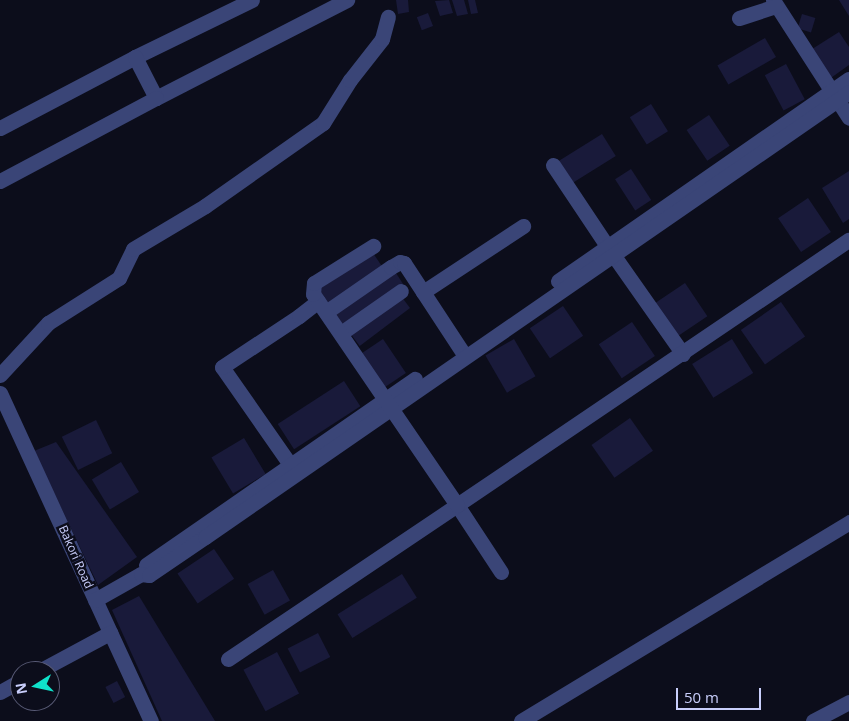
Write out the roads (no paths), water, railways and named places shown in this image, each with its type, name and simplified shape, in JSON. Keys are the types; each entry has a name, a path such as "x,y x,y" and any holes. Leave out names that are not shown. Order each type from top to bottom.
{"street":[{"path":"0,128 135,57 252,0"},
{"path":"0,181 347,0"},
{"path":"739,18 775,3 839,94 849,118"},
{"path":"0,375 48,323 119,278 133,249 205,206 323,123 350,80 382,39 388,17"},
{"path":"135,57 156,98"},
{"path":"95,600 141,574 144,566 293,470 463,351 839,94 849,79"},
{"path":"553,165 610,251 683,354"},
{"path":"423,292 523,226"},
{"path":"228,659 683,354 849,240"},
{"path":"373,246 314,283 312,290 501,572"},
{"path":"293,470 222,367 322,306 400,262 404,263 463,351"},
{"path":"340,333 401,291"},
{"name":"Bakori Road","path":"0,393 151,721"},
{"path":"521,721 849,522"},
{"path":"58,661 110,633"},
{"path":"814,721 849,702"}]}
